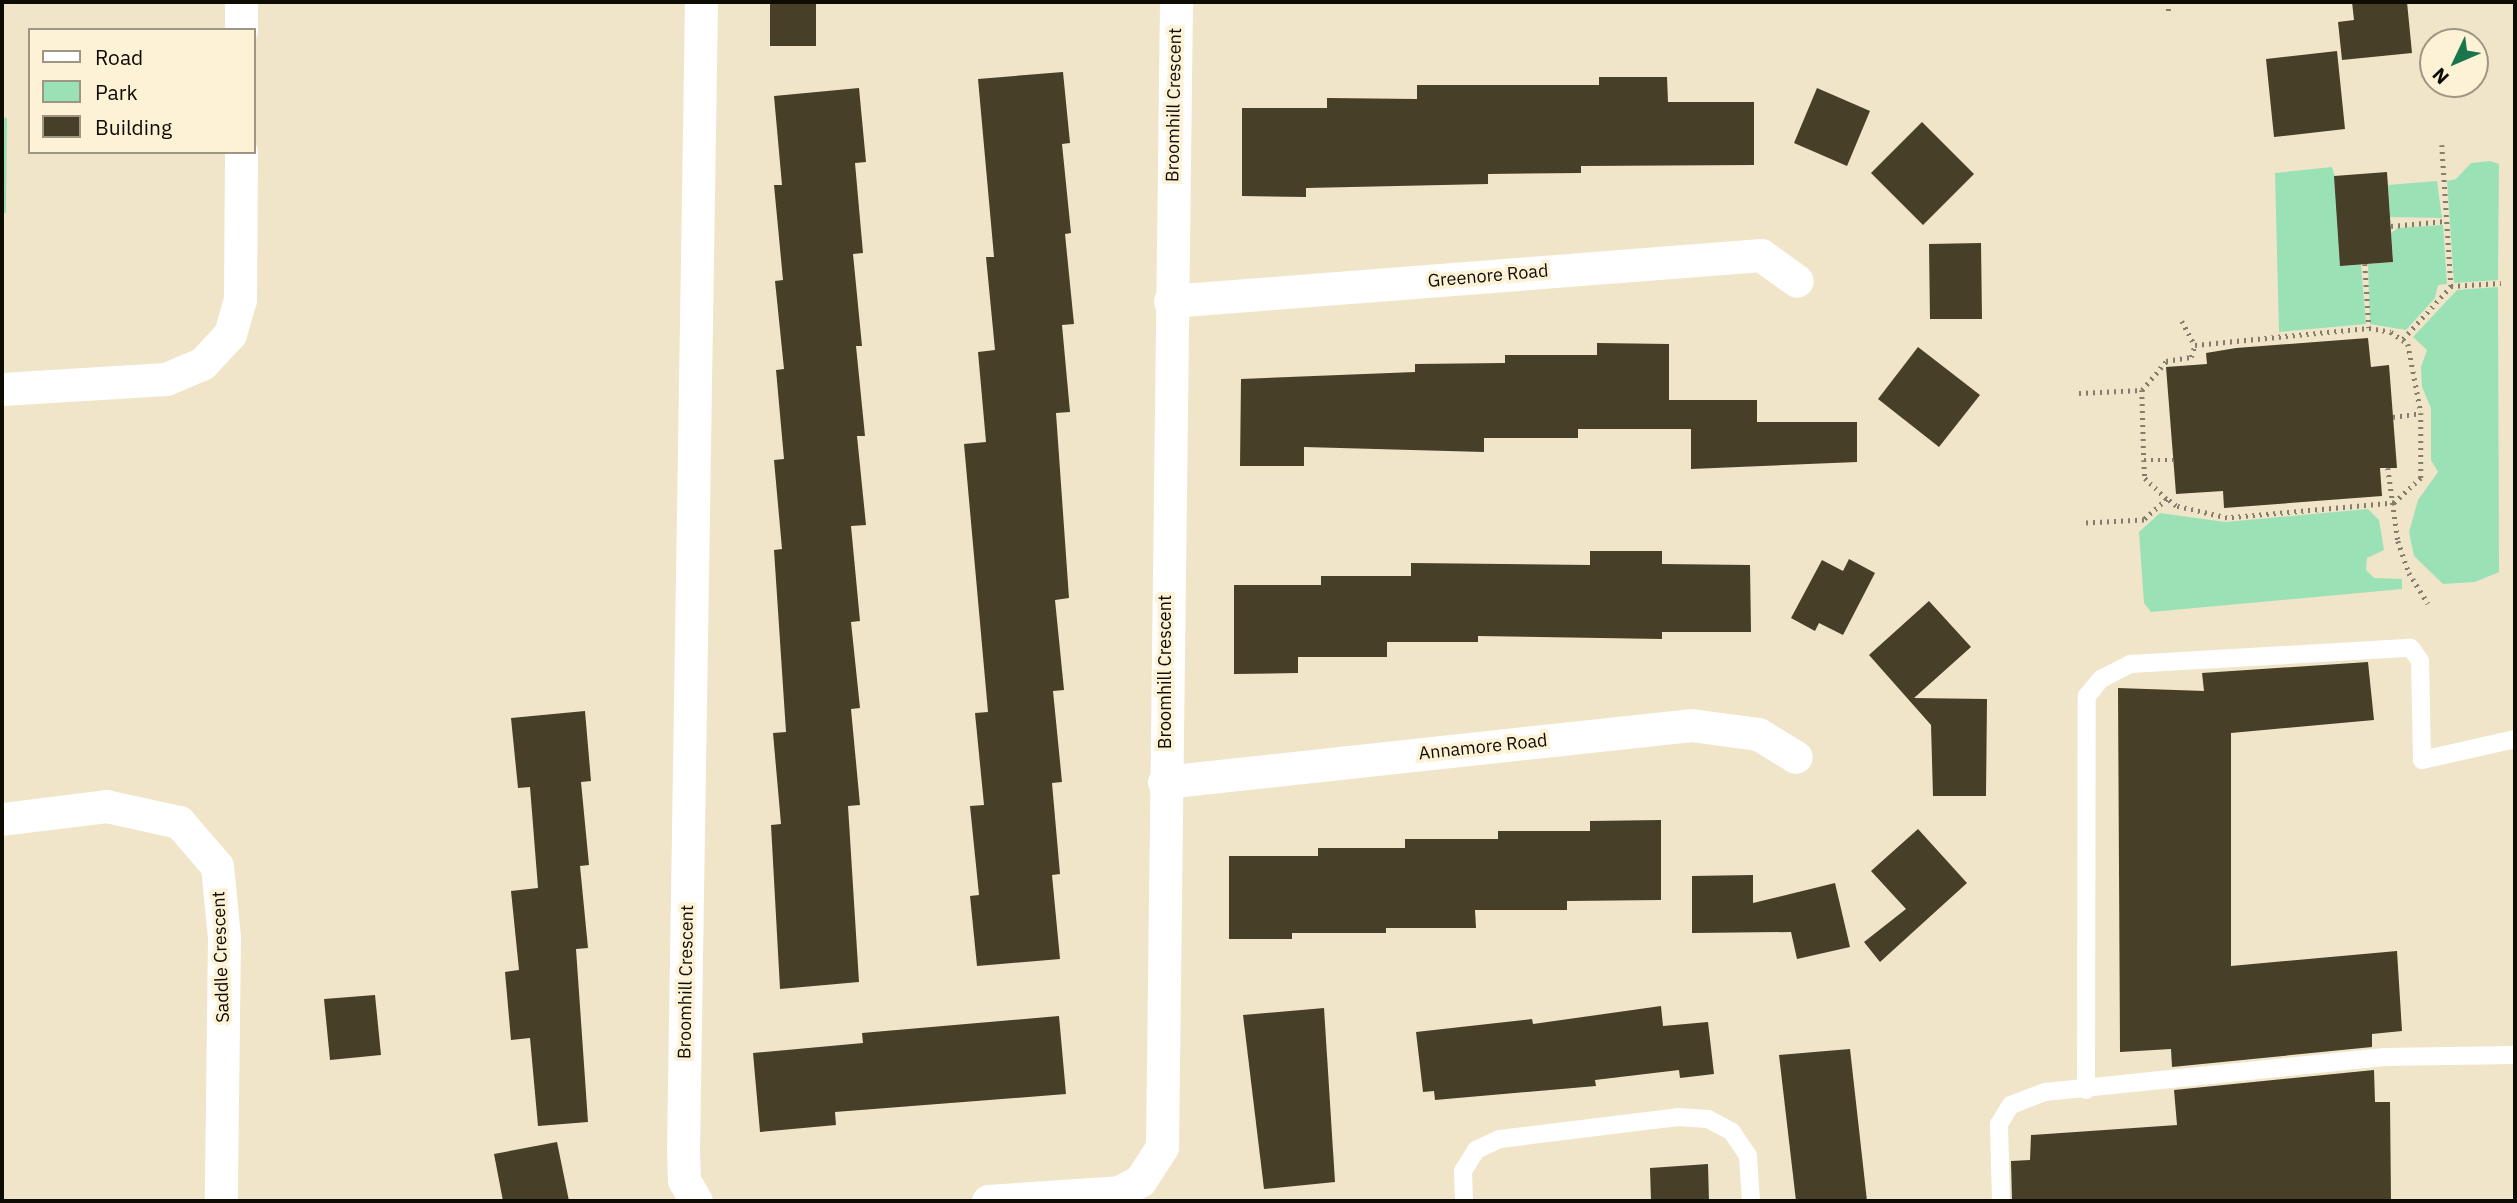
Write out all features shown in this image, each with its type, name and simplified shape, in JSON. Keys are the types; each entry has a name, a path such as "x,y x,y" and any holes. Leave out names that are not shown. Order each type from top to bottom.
{"street":[{"path":"241,2 241,28"},
{"name":"Broomhill Crescent","path":"696,1201 684,1180 683,1149 701,2"},
{"name":"Broomhill Crescent","path":"988,1201 1119,1192 1140,1181 1162,1147 1164,782 1176,2"},
{"path":"2,389 166,379 202,364 230,334 240,300 241,154"},
{"name":"Greenore Road","path":"1170,301 1761,256 1797,281"},
{"name":"Annamore Road","path":"1164,782 1691,725 1758,734 1796,757"},
{"name":"Saddle Crescent","path":"2,820 106,806 179,822 217,866 224,937 221,1201"}],"lane":[{"path":"2086,1090 2087,696 2101,679 2130,664 2411,648 2420,661 2422,760 2515,739"},
{"path":"2001,1201 1999,1124 2011,1105 2045,1093 2384,1057 2515,1055"},
{"path":"1465,1201 1463,1171 1476,1150 1500,1139 1678,1117 1708,1119 1732,1132 1748,1156 1751,1201"}],"path":[{"path":"2168,2 2169,14"},
{"path":"2442,145 2451,286"},
{"path":"2391,226 2446,221"},
{"path":"2365,264 2369,328"},
{"path":"2403,340 2451,286 2501,283"},
{"path":"2182,321 2195,345 2191,357 2166,361 2142,390 2145,478 2176,506 2227,518 2394,503 2421,478 2421,413 2403,340"},
{"path":"2195,345 2369,328 2403,340"},
{"path":"2079,393 2142,390"},
{"path":"2393,417 2421,413"},
{"path":"2144,460 2174,460"},
{"path":"2388,468 2398,541 2409,573 2428,603"},
{"path":"2086,523 2144,520 2167,499"}],"green space":[{"path":"2,117 7,118 6,213 2,213"},
{"path":"2490,161 2499,164 2498,280 2454,283 2447,181 2456,179 2471,163"},
{"path":"2332,167 2361,264 2366,324 2279,332 2275,173"},
{"path":"2437,181 2442,218 2390,217 2388,185"},
{"path":"2443,225 2447,284 2438,285 2435,298 2406,330 2370,324 2368,264 2393,262 2391,233 2398,228"},
{"path":"2498,287 2499,572 2475,582 2443,584 2414,556 2409,532 2418,500 2438,472 2431,460 2431,408 2422,387 2421,367 2427,350 2413,337 2457,290"},
{"path":"2368,509 2379,520 2384,550 2367,558 2366,570 2374,578 2402,579 2402,589 2151,612 2144,603 2139,532 2160,513 2225,522"}],"building":[{"path":"770,2 816,2 816,46 770,46"},
{"path":"2352,2 2407,2 2412,53 2342,60 2338,22 2354,20"},
{"path":"2337,51 2345,129 2274,137 2266,59"},
{"path":"1063,72 1070,143 1062,144 1071,233 1065,234 1074,324 1062,325 1070,412 1056,413 1069,598 1055,600 1064,690 1053,691 1062,782 1052,783 1060,874 1052,875 1060,959 977,966 970,896 979,895 970,806 984,805 975,713 988,712 964,444 986,442 978,352 995,350 986,257 994,257 978,79"},
{"path":"1599,77 1667,77 1668,102 1754,102 1754,165 1581,166 1581,173 1488,174 1488,184 1306,188 1306,197 1242,196 1242,108 1327,108 1327,98 1417,99 1417,85 1599,85"},
{"path":"859,88 866,162 855,163 863,253 853,254 862,346 856,346 865,436 857,436 866,525 851,526 860,621 851,622 860,708 851,709 860,805 848,806 859,982 780,989 771,825 781,824 773,733 786,732 774,550 782,549 774,460 784,459 776,370 784,369 775,281 783,280 774,185 782,185 774,96"},
{"path":"1817,88 1870,111 1847,166 1794,143"},
{"path":"1922,122 1974,174 1923,225 1871,173"},
{"path":"2387,172 2393,262 2340,266 2334,176"},
{"path":"1981,243 1982,319 1930,319 1929,244"},
{"path":"2368,338 2371,367 2389,365 2397,468 2380,468 2382,496 2224,508 2223,491 2176,494 2166,367 2207,364 2206,353 2236,348"},
{"path":"1597,343 1669,344 1669,400 1757,400 1757,422 1857,422 1857,462 1691,469 1691,429 1578,429 1578,438 1484,438 1484,452 1304,447 1304,466 1240,466 1241,379 1415,372 1415,364 1505,363 1505,355 1597,355"},
{"path":"1918,347 1980,395 1939,447 1878,399"},
{"path":"1590,551 1662,551 1662,564 1750,565 1751,632 1662,632 1662,639 1478,636 1478,642 1387,642 1387,657 1298,657 1298,673 1234,674 1234,585 1321,585 1321,576 1411,576 1411,563 1590,565"},
{"path":"1849,559 1875,573 1843,635 1819,623 1815,631 1791,618 1822,560 1843,571"},
{"path":"1929,601 1971,647 1914,698 1987,699 1986,796 1933,796 1931,725 1869,655"},
{"path":"2368,662 2374,720 2231,733 2231,966 2397,951 2402,1031 2372,1034 2372,1047 2172,1067 2171,1049 2120,1052 2118,688 2204,691 2202,673"},
{"path":"585,711 591,781 581,782 589,865 580,866 588,948 576,949 588,1122 538,1126 530,1038 511,1040 505,972 519,970 511,891 538,888 530,787 518,788 511,718"},
{"path":"1661,820 1661,900 1567,901 1567,910 1475,910 1476,928 1386,928 1386,933 1292,933 1292,939 1229,939 1229,856 1318,856 1318,848 1405,848 1405,839 1498,839 1498,831 1590,831 1590,821"},
{"path":"1918,829 1967,883 1880,962 1864,942 1906,909 1871,871"},
{"path":"1753,875 1753,903 1835,883 1850,947 1797,959 1791,932 1692,933 1692,876"},
{"path":"375,995 381,1055 330,1060 324,999"},
{"path":"1661,1006 1663,1026 1708,1022 1714,1074 1680,1078 1679,1070 1595,1080 1596,1086 1435,1100 1434,1091 1423,1092 1416,1032 1532,1019 1533,1024"},
{"path":"1324,1008 1335,1182 1264,1189 1243,1015"},
{"path":"1059,1016 1066,1094 835,1112 836,1125 760,1132 753,1053 863,1043 862,1033"},
{"path":"1850,1049 1867,1201 1796,1201 1779,1055"},
{"path":"2374,1070 2375,1102 2390,1102 2391,1201 2012,1201 2011,1161 2030,1160 2031,1135 2177,1125 2174,1090"},
{"path":"557,1142 569,1201 503,1201 494,1154"},
{"path":"1708,1164 1709,1201 1651,1201 1650,1168"}]}
